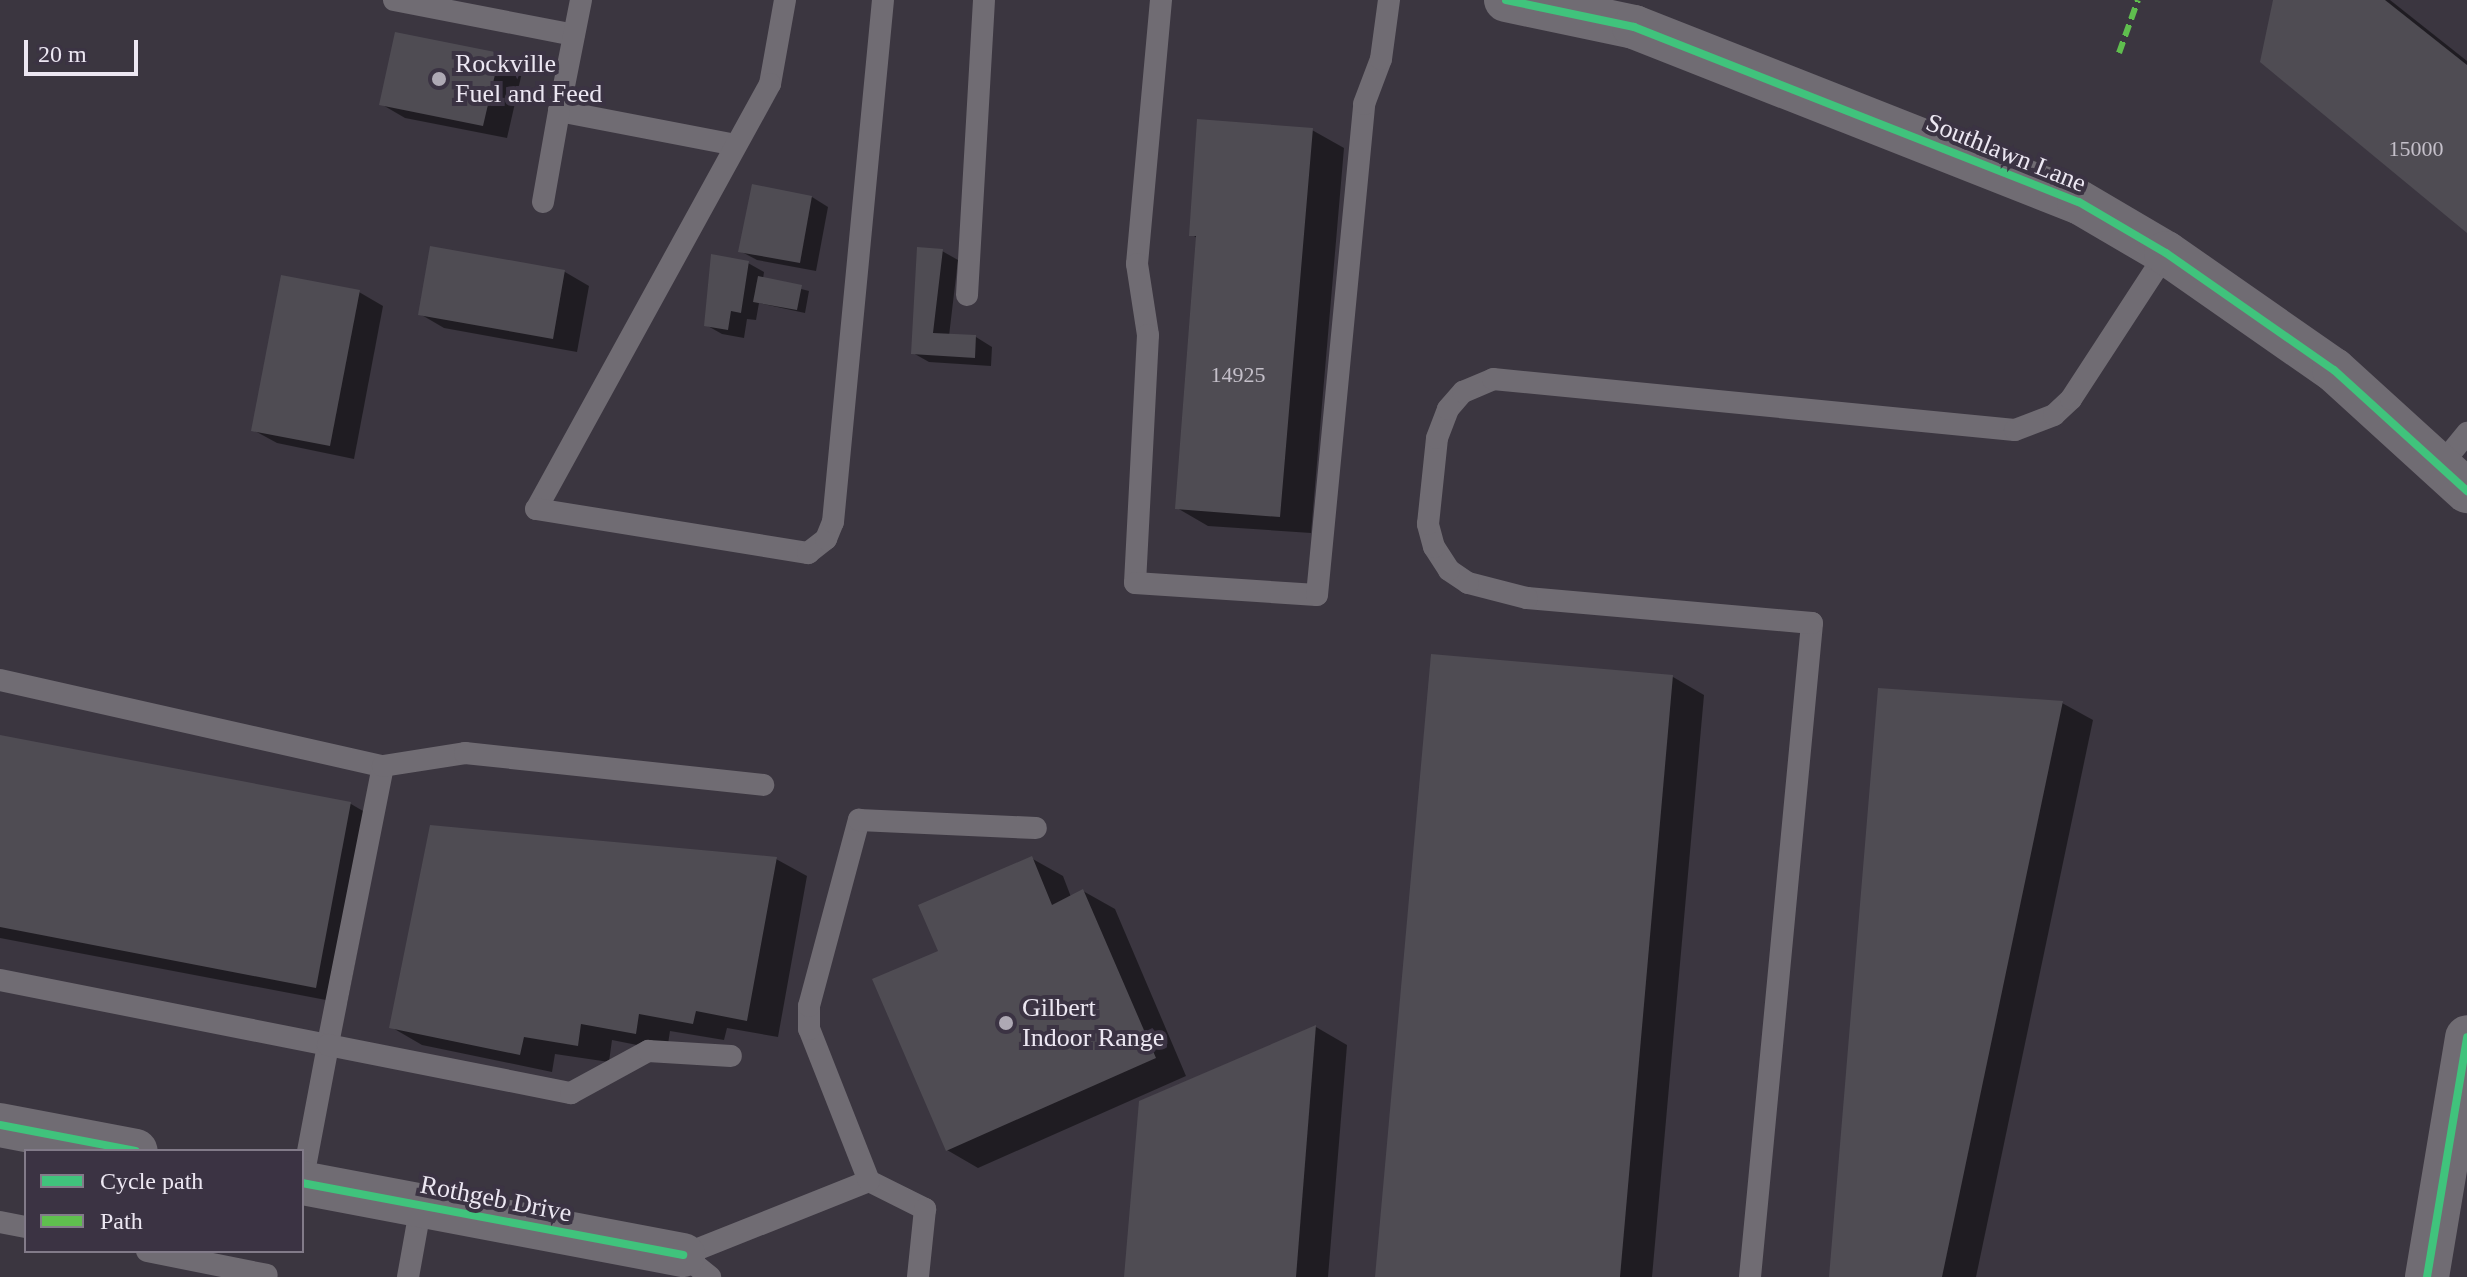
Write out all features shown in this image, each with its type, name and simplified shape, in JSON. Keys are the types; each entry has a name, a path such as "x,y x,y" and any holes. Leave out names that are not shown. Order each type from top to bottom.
{"street":[{"name":"Southlawn Lane","path":"1506,0 1634,27 2079,202 2166,253 2334,370 2454,479"},
{"path":"2427,1277 2467,1040"},
{"path":"0,1125 126,1149"},
{"name":"Rothgeb Drive","path":"304,1183 421,1205 696,1266"}],"lane":[{"path":"394,0 574,35"},
{"path":"543,202 581,0"},
{"path":"785,0 770,84 536,509 808,553 826,539 833,522 883,0"},
{"path":"967,295 984,0"},
{"path":"1161,0 1137,264 1148,335 1135,583 1317,595 1364,104 1381,59 1389,0"},
{"path":"559,111 736,145"},
{"path":"1750,1277 1812,623 1527,598 1468,583 1449,570 1434,547 1428,524 1437,438 1448,409 1463,392 1493,379 2015,430 2054,415 2071,399 2166,253"},
{"path":"2454,479 2467,433"},
{"path":"0,680 383,766 465,753 763,785"},
{"path":"304,1172 383,766"},
{"path":"918,1277 925,1209 869,1181 809,1029 809,1006 859,820 1036,828"},
{"path":"0,980 571,1093 648,1051 731,1056"},
{"path":"696,1266 869,1181"},
{"path":"408,1277 421,1205"},
{"path":"0,1222 24,1227"},
{"path":"157,1253 267,1275"}],"building":[{"path":"2273,0 2385,0 2467,65 2467,233 2260,62"},
{"name":"Rockville Fuel and Feed","path":"395,32 500,53 483,126 379,105"},
{"path":"1197,119 1313,128 1280,517 1175,509 1196,236 1189,236"},
{"path":"752,184 812,196 800,263 738,252"},
{"path":"430,246 565,270 553,339 418,315"},
{"path":"917,247 943,249 933,333 976,335 975,358 911,354"},
{"path":"711,254 749,261 741,313 731,311 728,330 704,326"},
{"path":"281,275 360,290 330,446 251,431"},
{"path":"758,276 802,285 797,310 753,302"},
{"path":"1431,654 1673,675 1620,1277 1375,1277"},
{"path":"1878,688 2063,701 1942,1277 1829,1277"},
{"path":"0,735 351,802 316,988 0,927"},
{"path":"430,825 777,857 747,1021 696,1011 693,1024 639,1014 636,1034 581,1024 578,1046 524,1037 520,1055 389,1028"},
{"path":"1032,856 1052,905 1083,889 1156,1058 946,1151 872,979 938,951 918,905"},
{"path":"1316,1025 1296,1277 1124,1277 1139,1101"}],"marked path":[{"path":"2119,53 2138,0"}],"cycle path":[{"path":"1506,0 1634,27 2079,202 2166,253 2334,370 2467,491"},
{"path":"2427,1277 2467,1037"},
{"path":"0,1125 126,1149"},
{"path":"304,1183 683,1255"}],"place":[{"name":"Rockville Fuel and Feed","path":"439,79"},
{"name":"Gilbert Indoor Range","path":"1006,1023"}]}
